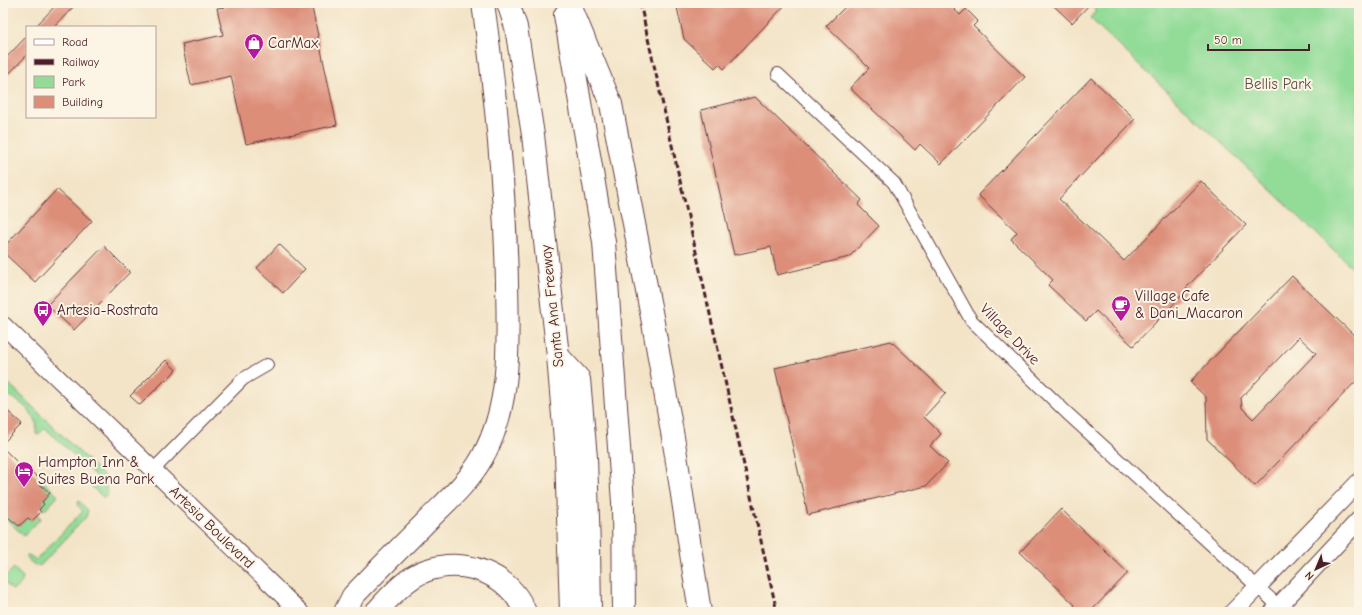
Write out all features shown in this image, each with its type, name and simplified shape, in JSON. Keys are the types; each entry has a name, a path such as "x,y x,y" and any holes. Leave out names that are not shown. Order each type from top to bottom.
{"highway":[{"path":"345,612 352,596 465,483 489,444 496,429 501,408 506,380 506,236 501,156 491,60 482,3"},
{"name":"Santa Ana Freeway","path":"508,3 516,27 533,135 558,356 566,452 571,612"},
{"path":"563,3 604,242 623,502 624,612"},
{"path":"569,3 611,104 654,325 700,612"},
{"path":"558,356 579,380 586,458 590,612"},
{"path":"376,612 402,585 424,571 445,566 474,568 500,581 512,590 525,612"}],"main road":[{"name":"Artesia Boulevard","path":"3,325 300,612"},
{"path":"1233,612 1359,482"},
{"path":"1279,610 1359,520"}],"street":[{"name":"Village Drive","path":"778,74 894,183 971,320 1067,413 1257,587 1279,610"},
{"path":"153,470 243,378 267,365"}],"green space":[{"name":"Bellis Park","path":"1089,3 1359,3 1359,274 1090,18 1096,11"},
{"path":"3,378 103,475 107,491 109,493 104,498 91,486 98,478 45,428 38,435 36,434 36,422 31,413 22,404 3,395"},
{"path":"43,481 58,496 45,510 42,506 44,504 42,502 50,493 40,484"},
{"path":"79,501 88,510 86,517 41,565 36,566 27,559 27,556 29,555 36,560 83,511 77,505"},
{"path":"3,513 19,526 28,518 32,521 37,515 41,518 24,536 3,516"},
{"path":"14,568 23,577 19,585 12,590 3,581 3,573 6,576"}],"building":[{"path":"58,3 77,3 55,26 36,26"},
{"name":"CarMax","path":"224,3 311,3 337,125 246,144 231,76 191,85 182,44 223,35 217,8 225,7"},
{"path":"676,3 787,3 724,69 719,64 715,68 684,39"},
{"path":"849,3 948,3 960,15 966,9 978,21 973,26 1025,77 941,164 920,144 915,150 850,88 869,68 826,26"},
{"path":"1051,3 1091,3 1072,23"},
{"path":"26,37 26,56 3,80 3,61"},
{"path":"1091,78 1135,119 1059,199 1124,261 1201,181 1246,225 1186,288 1187,290 1133,346 1096,311 1086,321 1048,285 1053,280 1011,239 1017,232 978,195"},
{"path":"755,97 862,200 858,205 879,226 849,257 777,275 771,247 734,255 701,110"},
{"path":"57,189 92,221 35,282 3,252 3,248"},
{"path":"279,244 305,269 283,293 257,268"},
{"path":"104,246 130,272 74,330 47,305"},
{"path":"1292,276 1359,340 1359,378 1255,486 1207,439 1206,397 1190,382","holes":["1299,337 1316,353 1253,419 1242,408 1241,398"]},
{"path":"891,341 946,393 924,417 941,434 930,446 948,463 926,486 808,515 775,368"},
{"path":"166,360 176,370 140,405 130,396"},
{"path":"3,407 22,424 3,443"},
{"name":"Hampton Inn & Suites Buena Park","path":"3,448 29,474 31,471 42,482 40,484 50,493 42,502 44,504 39,510 41,512 32,521 28,518 19,526 3,513"},
{"path":"1061,509 1128,573 1090,612 1068,612 1075,605 1020,552"}],"railway":[{"path":"640,3 777,612"}],"place":[{"name":"CarMax","path":"254,60"},
{"name":"Village Cafe & Dani_Macaron","path":"1121,322"},
{"name":"Artesia-Rostrata","path":"43,327"},
{"name":"Hampton Inn & Suites Buena Park","path":"24,488"}]}
